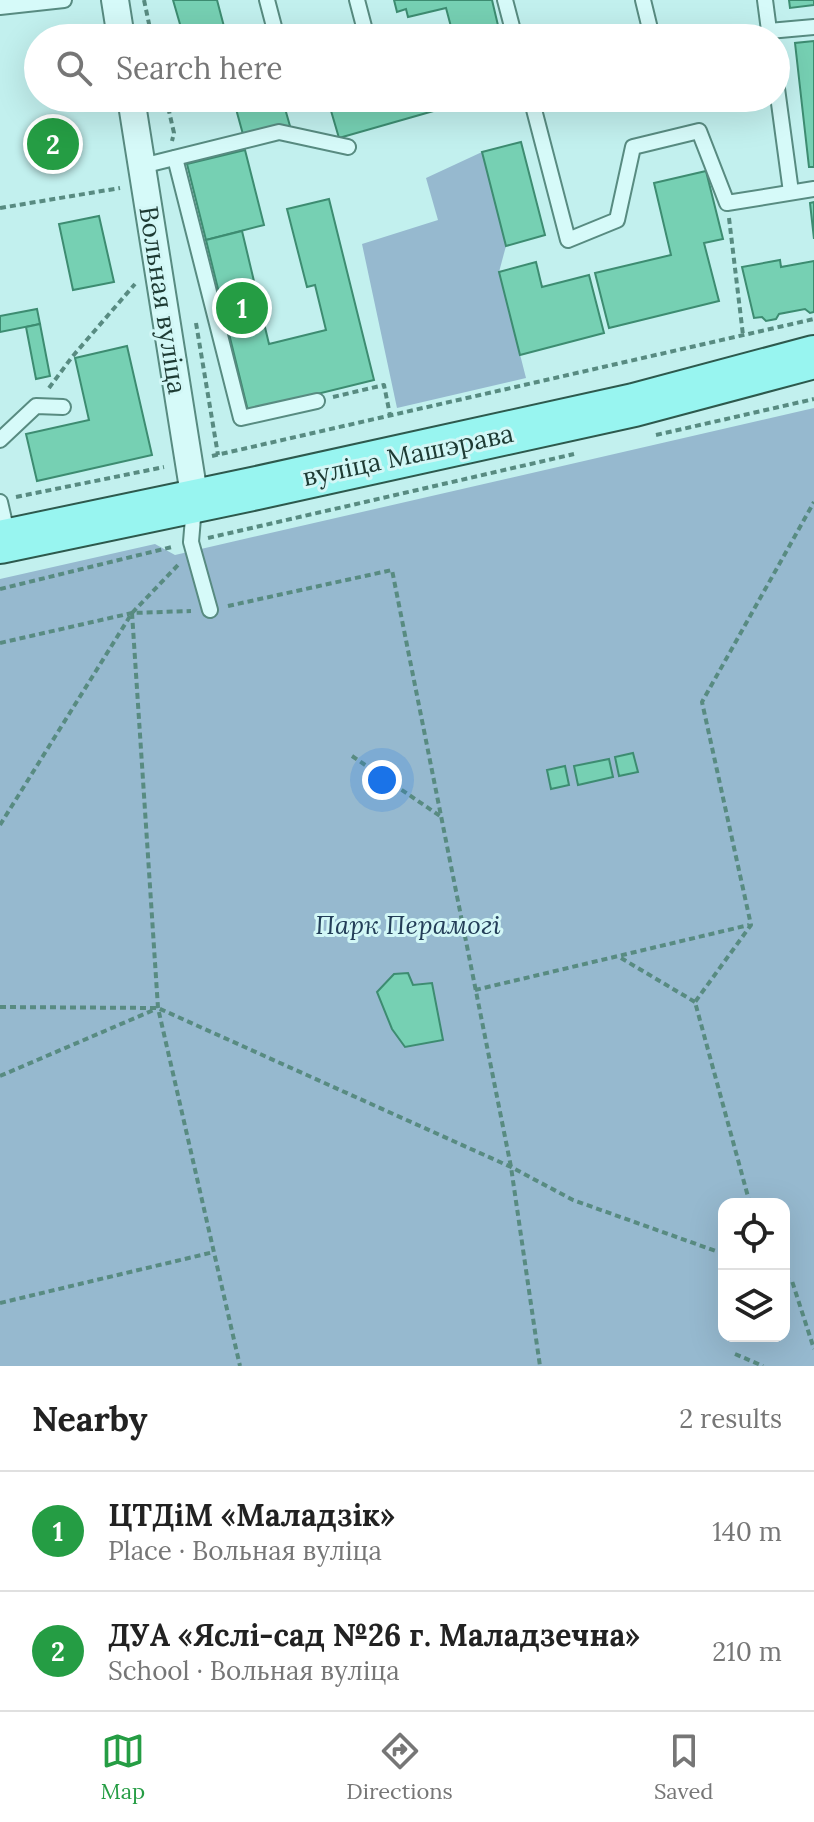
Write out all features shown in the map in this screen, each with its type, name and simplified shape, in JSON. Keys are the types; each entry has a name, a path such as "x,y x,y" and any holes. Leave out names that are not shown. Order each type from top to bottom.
{"main road":[{"name":"вуліца Машэрава","path":"3,528 191,482 634,405 814,357"}],"street":[{"path":"115,0 119,24"},
{"name":"Вольная вуліца","path":"132,112 134,176 191,482"}],"lane":[{"path":"0,7 64,0"},
{"path":"267,0 273,24"},
{"path":"357,0 363,24"},
{"path":"505,0 511,24"},
{"path":"643,0 649,24"},
{"path":"765,0 769,24"},
{"path":"790,31 814,27"},
{"path":"535,112 568,240 617,220 633,147 699,131 727,203 814,189"},
{"path":"780,112 791,192"},
{"path":"134,176 175,158 279,132 348,147"},
{"path":"175,158 241,418 317,401"},
{"path":"0,440 36,406 63,407"},
{"path":"191,482 192,546 210,610"}],"path":[{"path":"144,0 149,24"},
{"path":"0,208 134,176"},
{"path":"727,203 743,335"},
{"path":"36,406 72,357 139,279"},
{"path":"16,498 191,482 391,415 814,319"},
{"path":"317,401 384,385 391,415"},
{"path":"646,437 814,399"},
{"path":"0,589 585,451"},
{"path":"695,1002 751,925 702,702 814,502"},
{"path":"0,825 132,613 192,546"},
{"path":"392,570 511,1167 540,1366"},
{"path":"132,613 158,1008 240,1366"},
{"path":"352,756 441,817"},
{"path":"475,990 751,925"},
{"path":"619,957 695,1002 748,1198"},
{"path":"0,1007 158,1008 511,1167 573,1200 718,1252"},
{"path":"0,1076 158,1008"},
{"path":"0,1303 214,1252"},
{"path":"790,1280 814,1349"},
{"path":"735,1354 763,1366"}],"green space":[{"path":"482,152 506,246 499,272 526,378 397,408 362,244 438,220 426,178"},
{"name":"Парк Перамогі","path":"814,408 814,1366 0,1366 0,579 155,544 175,555"}],"building":[{"path":"173,0 217,0 223,24 180,24"},
{"path":"394,0 492,0 498,24 450,24 446,8 408,17 406,9 397,12"},
{"path":"789,0 814,0 814,5 790,8"},
{"path":"814,41 814,167 809,167 795,43"},
{"path":"237,112 286,112 290,126 244,138"},
{"path":"331,112 430,112 339,138"},
{"path":"521,142 545,235 506,246 482,152"},
{"path":"245,150 264,225 206,240 187,164"},
{"path":"706,171 723,239 704,243 719,301 609,328 595,273 671,255 654,183"},
{"path":"329,199 374,380 248,411 206,240 242,231 269,344 326,330 315,285 307,287 287,209"},
{"path":"814,202 814,239 810,203"},
{"path":"99,216 114,282 73,290 59,224"},
{"path":"780,260 781,267 814,261 814,312 805,309 779,314 776,319 766,321 762,317 754,318 742,267"},
{"path":"536,262 542,287 589,275 604,333 520,355 499,272"},
{"path":"37,309 40,324 0,332 0,316"},
{"path":"40,324 50,376 36,379 26,327"},
{"path":"127,346 152,455 37,481 26,434 89,420 75,358"},
{"path":"633,753 638,772 619,776 615,757"},
{"path":"609,759 613,777 578,785 574,766"},
{"path":"565,766 569,785 551,789 547,770"},
{"path":"408,973 413,985 432,983 443,1040 405,1047 392,1029 377,992 394,974"}],"place":[{"name":"ДУА «Яслі-сад №26 г. Маладзечна»","path":"53,144"},
{"name":"ЦТДіМ «Маладзік»","path":"242,308"}]}
